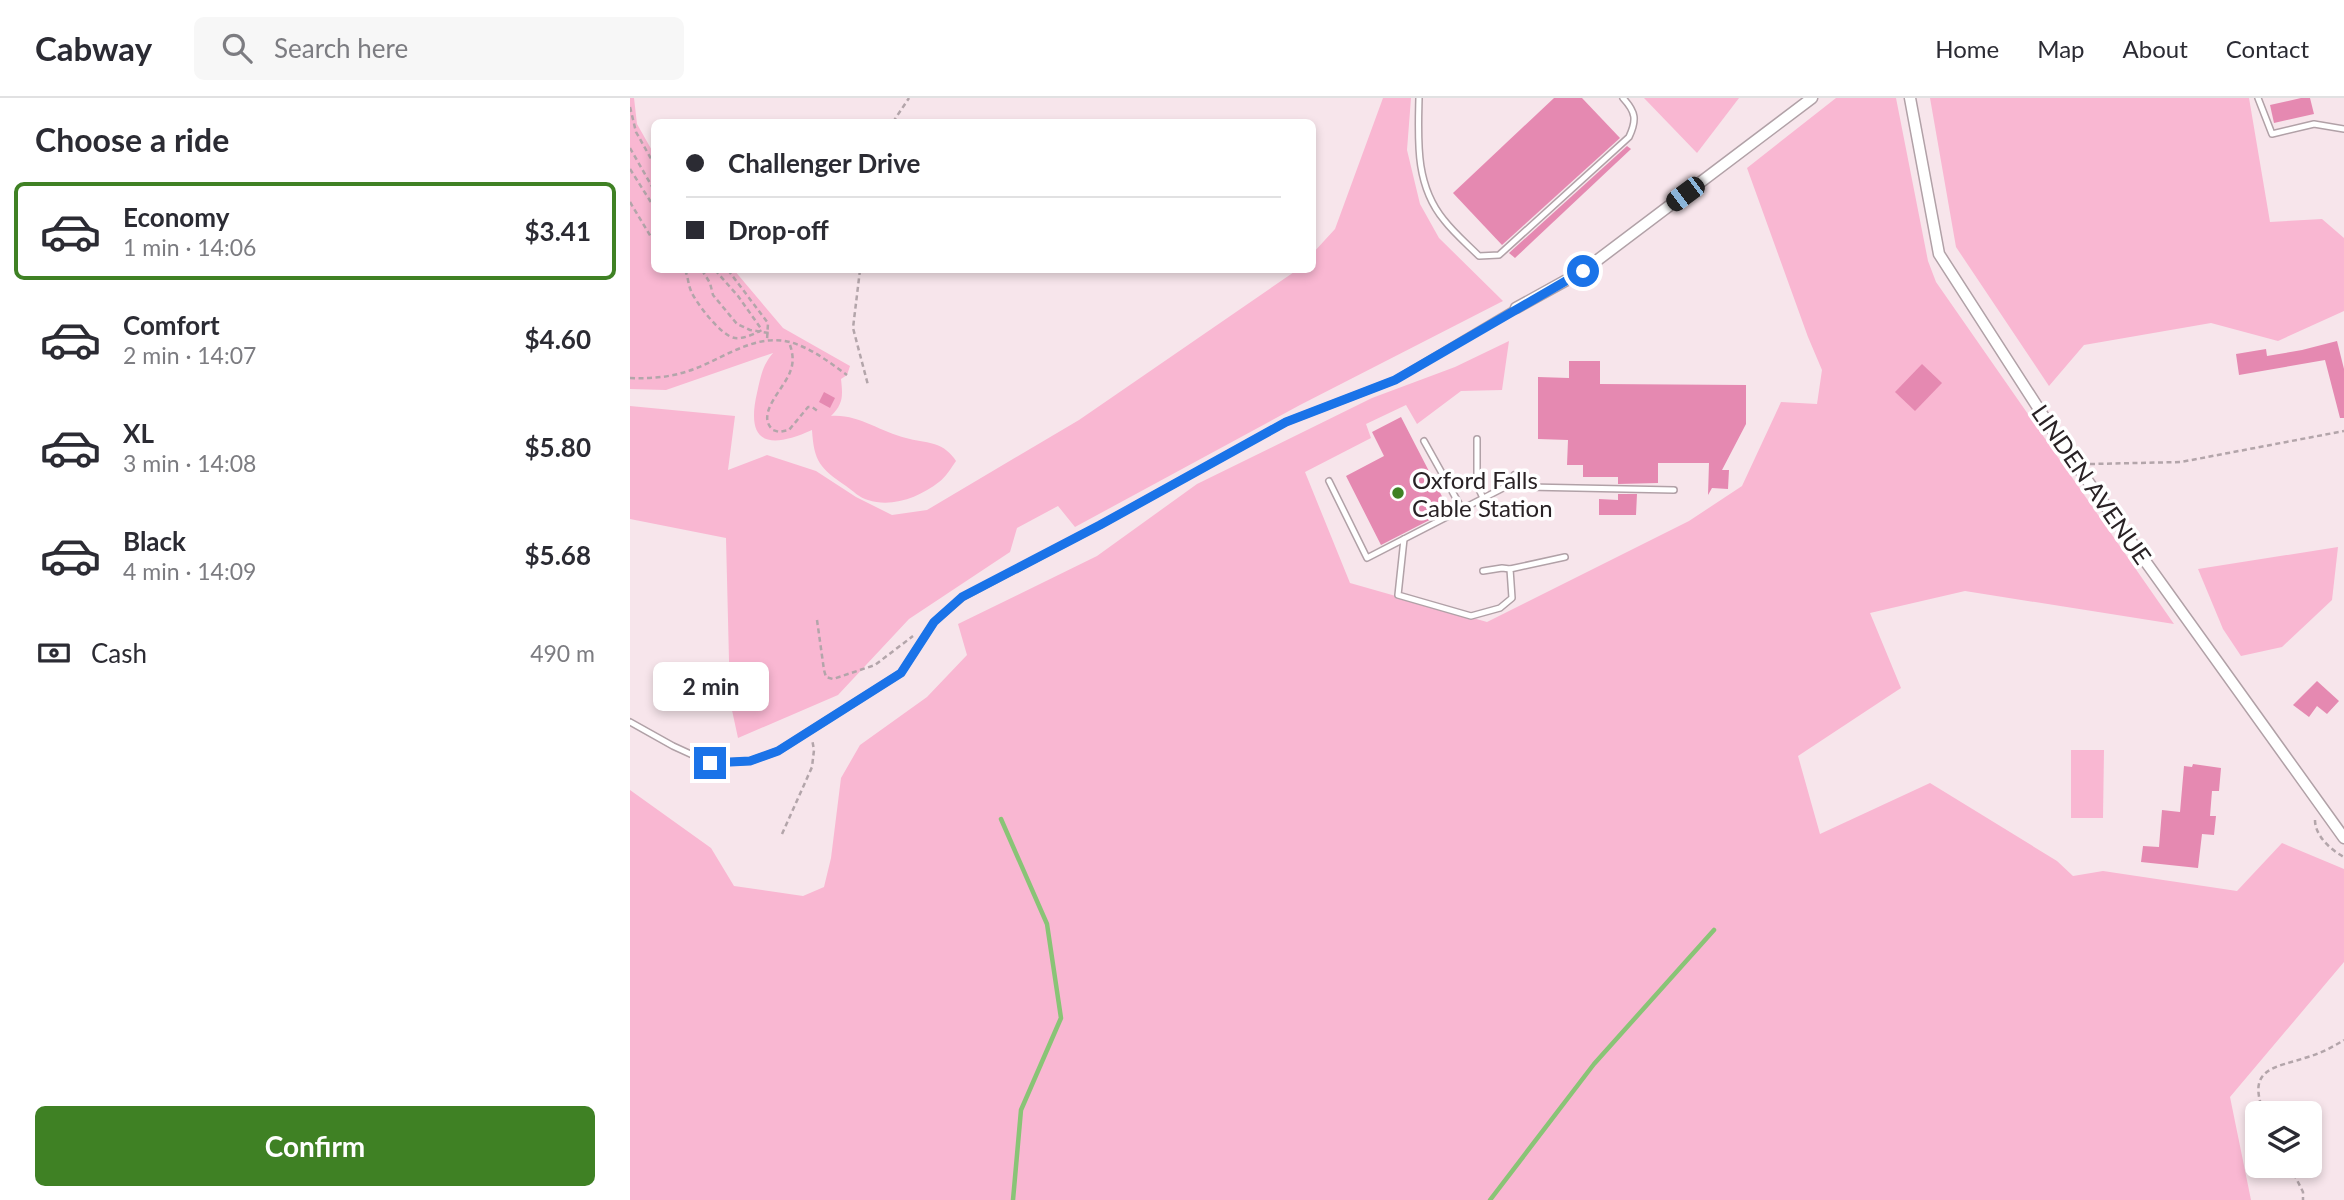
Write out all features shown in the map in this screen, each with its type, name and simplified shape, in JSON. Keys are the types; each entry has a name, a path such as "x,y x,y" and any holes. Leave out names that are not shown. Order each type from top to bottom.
{"street":[{"path":"1516,308 1583,271 1812,98"},
{"name":"LINDEN AVENUE","path":"1910,98 1939,254 2076,464 2344,838"}],"lane":[{"path":"1419,98 1418,145 1421,177 1443,219 1479,256 1490,256 1499,255 1629,137 1636,123 1635,113 1623,98"},
{"path":"2258,98 2272,134 2314,124 2344,129"},
{"path":"630,722 710,763 750,761 778,751 901,673 934,622 962,597 1100,525 1286,422 1395,380 1516,308"},
{"path":"1477,439 1477,485 1483,498"},
{"path":"1424,441 1462,509"},
{"path":"1329,481 1367,558 1505,487 1514,475 1528,487 1674,490"},
{"path":"1404,539 1398,595 1471,616 1500,608 1512,598 1510,569"},
{"path":"1483,571 1510,569 1564,557"}],"path":[{"path":"895,119 909,98"},
{"path":"630,107 636,132 651,159"},
{"path":"630,148 651,185"},
{"path":"630,169 651,203"},
{"path":"630,202 651,237"},
{"path":"686,273 691,292 712,321 731,338 762,331"},
{"path":"704,273 713,295 737,324 750,330 769,333"},
{"path":"718,273 738,296 762,331"},
{"path":"730,273 768,323 767,340"},
{"path":"860,273 853,328 868,385"},
{"path":"630,378 679,374 752,343 767,340 800,345 847,375"},
{"path":"790,343 792,369 769,408 767,423 773,430 789,430 808,407 819,412"},
{"path":"2076,464 2181,461 2344,432"},
{"path":"817,620 826,677 832,679 875,665 915,635"},
{"path":"782,835 812,767 814,750 810,731"},
{"path":"2259,1101 2258,1083 2264,1072 2331,1048 2344,1040"},
{"path":"2296,1178 2303,1200"}],"shaded area":[{"path":"630,98 634,98 637,124 651,149 651,273 737,273 783,328 850,366 847,375 841,379 840,404 831,416 851,418 896,435 931,443 941,447 956,461 942,480 905,500 887,503 862,498 824,469 814,450 812,430 784,440 764,438 758,433 754,410 757,393 766,362 773,353 666,390 630,389"},
{"path":"1383,98 1411,98 1407,150 1420,204 1439,238 1503,301 1300,405 1075,527 1058,506 1017,528 1010,552 909,619 838,695 738,738 730,701 726,538 630,519 630,406 735,416 728,470 767,455 816,471 856,497 892,515 927,510 1079,420 1293,273 1316,273 1316,250 1335,229"},
{"path":"1644,98 1739,98 1697,153"},
{"path":"1836,98 1896,98 1928,261 1936,282 2174,624 1965,591 1870,613 1901,688 1798,756 1820,834 1930,783 2057,861 2073,876 2103,871 2237,891 2282,843 2344,869 2344,962 2230,1097 2251,1200 630,1200 630,790 711,848 734,886 803,896 824,887 831,858 841,778 860,745 927,697 967,655 958,624 1097,556 1197,484 1372,398 1455,367 1509,341 1502,390 1461,391 1417,424 1406,405 1366,424 1371,438 1305,472 1350,583 1487,622 1689,521 1742,486 1781,402 1817,404 1822,370 1747,168"},
{"path":"1930,98 2249,98 2270,222 2322,219 2344,238 2344,311 2278,341 2211,323 2084,345 2049,386 1956,247"},
{"path":"2338,547 2332,600 2282,647 2241,656 2223,629 2198,569"},
{"path":"2071,750 2104,750 2103,818 2071,818"}],"building":[{"path":"1554,98 1582,98 1620,138 1502,245 1453,193"},
{"path":"2310,98 2314,114 2274,123 2270,105"},
{"path":"1627,146 1631,149 1515,258 1509,253"},
{"path":"2337,341 2344,369 2344,418 2340,418 2325,360 2239,375 2236,354 2266,349 2267,356"},
{"path":"1569,361 1600,361 1600,384 1746,385 1746,424 1722,470 1729,470 1728,489 1712,488 1708,495 1709,463 1658,463 1658,483 1618,484 1618,477 1583,477 1583,465 1567,465 1568,440 1538,439 1538,377 1569,378"},
{"path":"1922,364 1942,383 1915,411 1895,392"},
{"path":"824,392 835,398 830,408 819,402"},
{"name":"Oxford Falls Cable Station","path":"1401,417 1449,510 1381,545 1346,476 1384,456 1372,432"},
{"path":"1618,494 1637,494 1636,515 1599,515 1599,499 1618,500"},
{"path":"2317,681 2339,701 2327,714 2317,706 2309,717 2293,705"},
{"path":"2193,764 2221,768 2219,791 2212,791 2210,816 2216,816 2214,835 2202,834 2198,868 2141,862 2143,846 2159,847 2162,810 2180,812 2184,766 2192,767"}],"waterway":[{"path":"1001,819 1047,924 1061,1018 1021,1110 1013,1200"},
{"path":"1490,1200 1594,1064 1714,930"}],"place":[{"name":"Oxford Falls Cable Station","path":"1398,493"}],"route":[{"path":"710,763 750,761 778,751 901,673 934,622 962,597 1100,525 1286,422 1395,380 1583,271"}]}
